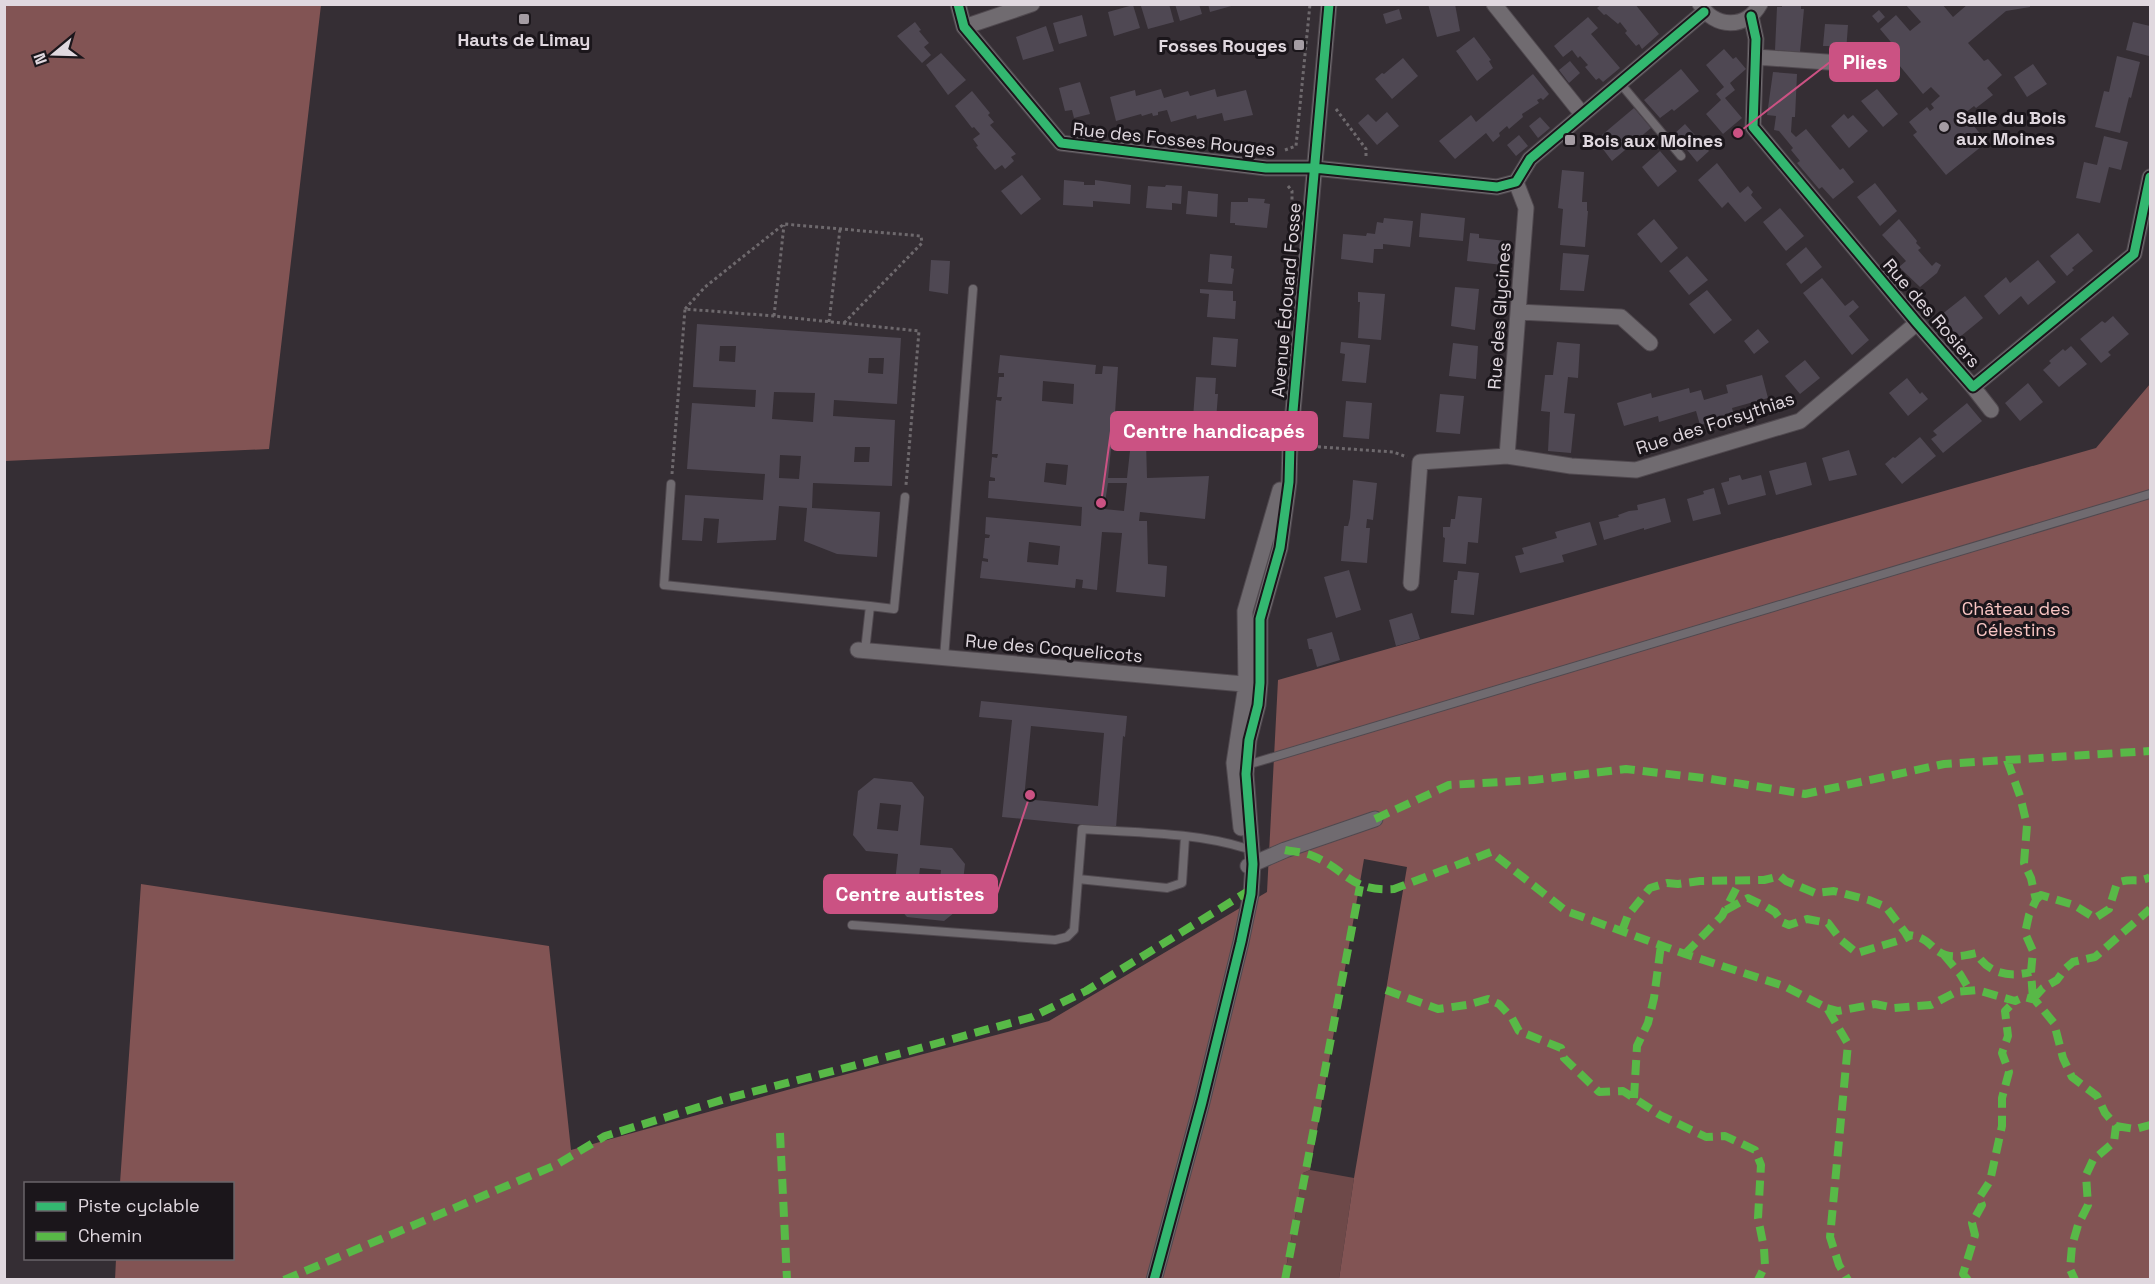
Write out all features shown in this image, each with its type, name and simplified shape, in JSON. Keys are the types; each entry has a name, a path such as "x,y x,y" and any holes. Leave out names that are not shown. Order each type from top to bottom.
{"street":[{"name":"Rue des Fosses Rouges","path":"958,4 964,27 1060,143 1266,168 1314,168 1497,187 1516,182"},
{"path":"964,27 1032,4"},
{"name":"Avenue Édouard Fosse","path":"1251,865 1245,848 1238,809 1234,763 1246,725 1253,685 1245,611 1279,496 1290,445 1329,4"},
{"path":"1494,4 1582,114"},
{"path":"1516,182 1530,159 1620,83 1702,8 1713,19 1732,24 1743,21 1755,10"},
{"name":"Rue des Rosiers","path":"1755,10 1756,57 1753,127 1991,410"},
{"path":"1756,57 1855,64"},
{"name":"Rue des Rosiers","path":"1973,387 2134,254 2151,177"},
{"name":"Rue des Glycines","path":"1508,456 1526,208 1516,182"},
{"path":"1519,312 1621,317 1650,343"},
{"name":"Rue des Forsythias","path":"1420,462 1508,456 1570,466 1636,470 1800,421 1917,323"},
{"path":"1411,583 1420,462"},
{"name":"Rue des Coquelicots","path":"862,651 1253,685"},
{"name":"Avenue Édouard Fosse","path":"1154,1280 1202,1102 1251,894 1246,725"},
{"path":"1251,865 1285,850 1375,819"}],"lane":[{"path":"1620,83 1681,156"},
{"path":"944,658 973,289"},
{"path":"671,484 664,585 894,609 905,496"},
{"path":"1246,766 2151,494"},
{"path":"862,651 870,606"},
{"path":"852,925 1055,940 1067,937 1074,930 1082,829 1221,841 1245,848"},
{"path":"1078,879 1167,888 1182,883 1185,837"}],"path":[{"path":"1266,168 1268,152 1275,154 1296,146 1310,4"},
{"path":"1302,94 1329,97 1333,106 1366,149 1366,174"},
{"path":"1283,183 1292,190 1292,213"},
{"path":"774,316 784,224"},
{"path":"671,484 685,309 705,287 784,224 921,237 922,243 844,323"},
{"path":"829,322 840,229"},
{"path":"685,309 919,332 905,496"},
{"path":"1290,445 1393,452 1420,462"}],"shaded area":[{"path":"1310,1170 1354,1178 1339,1279 1284,1280 1303,1173"}],"green space":[{"path":"4,5 321,5 269,449 5,461"},
{"name":"Château des Célestins","path":"2150,384 2150,1279 1339,1279 1407,867 1364,859 1310,1170 1303,1173 1284,1279 115,1280 116,1260 234,1260 234,1182 120,1182 141,884 549,946 571,1150 1049,1021 1267,892 1278,680 2096,448"}],"building":[{"path":"1169,4 1174,22 1148,29 1141,6"},
{"path":"1175,4 1199,4 1202,14 1180,21"},
{"path":"1208,4 1235,4 1235,5 1210,12"},
{"path":"1428,4 1455,4 1460,31 1437,37"},
{"path":"1602,4 1635,4 1659,34 1642,49 1639,44 1636,46 1625,33 1627,31 1620,22 1618,24 1597,8"},
{"path":"1782,4 1801,4 1801,9 1804,9 1800,52 1775,50 1777,7 1782,7"},
{"path":"1905,4 1942,4 1953,17 1968,4 2030,4 2030,7 2006,11 1968,43 1984,61 1988,59 2002,75 1987,88 1993,95 1964,114 1987,142 1946,175 1913,135 1917,132 1909,122 1927,107 1930,111 1934,108 1931,104 1940,96 1931,87 1923,94 1894,59 1900,53 1880,29 1896,15 1910,31 1921,22"},
{"path":"1133,5 1140,28 1114,36 1108,12"},
{"path":"1399,9 1402,19 1386,24 1383,14"},
{"path":"1879,10 1885,17 1878,23 1872,16"},
{"path":"1082,15 1087,36 1059,44 1053,23"},
{"path":"1588,17 1598,28 1591,34 1620,68 1603,82 1599,78 1596,80 1585,67 1588,65 1572,50 1563,57 1554,46"},
{"path":"915,22 929,43 924,47 931,55 922,63 897,36"},
{"path":"2133,22 2150,26 2149,56 2126,50"},
{"path":"1825,24 1848,25 1846,52 1830,51 1830,46 1823,46"},
{"path":"1046,26 1054,51 1023,60 1016,37"},
{"path":"1474,37 1491,60 1489,61 1493,68 1477,81 1456,51"},
{"path":"1724,49 1733,59 1736,57 1746,69 1730,83 1735,90 1725,98 1742,118 1723,134 1706,114 1721,100 1716,94 1724,87 1706,65"},
{"path":"941,53 966,80 948,95 926,65"},
{"path":"2117,56 2140,62 2120,133 2095,127 2104,91 2109,92"},
{"path":"1403,58 1418,76 1392,99 1375,79"},
{"path":"1570,61 1580,73 1569,83 1559,70"},
{"path":"2033,64 2047,84 2027,97 2014,77"},
{"path":"1681,69 1699,91 1674,111 1672,109 1660,118 1644,100"},
{"path":"1773,72 1797,74 1795,117 1792,117 1791,132 1796,137 1806,129 1840,170 1843,168 1854,182 1833,199 1822,187 1819,189 1797,163 1800,161 1791,150 1793,148 1779,131 1774,130 1776,116 1767,115"},
{"path":"1533,74 1549,94 1543,100 1541,98 1537,100 1539,103 1522,114 1523,117 1509,129 1507,126 1493,142 1486,133 1455,159 1439,141 1471,115 1476,122"},
{"path":"1080,82 1090,114 1074,118 1072,110 1065,111 1059,88"},
{"path":"1161,89 1164,98 1188,91 1190,96 1215,89 1217,97 1246,90 1253,115 1224,121 1222,113 1197,119 1196,115 1171,122 1167,110 1158,112 1158,115 1153,116 1152,113 1142,116 1141,114 1116,121 1110,97 1135,90 1136,96"},
{"path":"1877,89 1898,114 1883,127 1861,101"},
{"path":"972,91 990,113 988,115 994,122 990,125 1016,154 1011,157 1014,161 1005,169 1002,165 995,170 976,147 978,146 973,139 980,134 974,127 972,128 955,106"},
{"path":"1634,108 1651,128 1612,161 1596,140"},
{"path":"1387,112 1399,126 1377,145 1358,123 1368,114 1376,122"},
{"path":"1844,114 1848,119 1853,115 1868,131 1849,148 1831,126"},
{"path":"1540,117 1550,128 1538,138 1529,126"},
{"path":"1685,124 1709,151 1697,162 1674,134"},
{"path":"1519,135 1528,146 1516,156 1507,145"},
{"path":"2104,136 2128,142 2121,170 2109,167 2100,203 2076,198 2084,162 2097,165"},
{"path":"1660,151 1677,171 1658,187 1642,167"},
{"path":"1717,163 1740,193 1748,186 1753,192 1751,195 1762,208 1745,222 1728,202 1722,208 1698,180"},
{"path":"1562,170 1584,172 1582,202 1587,202 1588,211 1585,247 1560,245 1563,209 1558,208"},
{"path":"1022,175 1041,199 1021,215 1001,191"},
{"path":"1064,180 1084,182 1084,185 1095,185 1095,180 1131,185 1130,204 1093,201 1093,207 1063,205"},
{"path":"1875,183 1897,211 1880,226 1857,197"},
{"path":"1166,185 1182,186 1181,204 1172,203 1172,210 1146,208 1148,186 1165,187"},
{"path":"1188,191 1218,194 1217,217 1186,214"},
{"path":"1248,198 1265,199 1264,203 1270,204 1267,228 1230,223 1231,202 1248,202"},
{"path":"1780,208 1804,236 1786,251 1763,222"},
{"path":"1421,213 1465,218 1463,241 1419,237"},
{"path":"1384,218 1413,221 1410,247 1383,244 1383,249 1374,249 1373,263 1341,259 1343,234 1366,236 1367,233 1375,234 1377,222 1383,223"},
{"path":"1654,219 1678,248 1661,263 1637,234"},
{"path":"1899,219 1917,241 1916,243 1921,248 1918,250 1932,266 1936,262 1941,265 1937,273 1920,287 1899,267 1906,261 1882,235"},
{"path":"1470,233 1479,234 1479,238 1506,241 1503,265 1467,261"},
{"path":"2078,233 2093,251 2072,268 2074,270 2067,276 2050,256"},
{"path":"1806,247 1822,267 1801,284 1786,264"},
{"path":"1563,253 1589,255 1584,291 1560,290"},
{"path":"1210,254 1232,256 1231,268 1234,269 1232,284 1208,282"},
{"path":"1687,256 1708,280 1689,295 1669,271"},
{"path":"931,260 950,261 948,294 929,291"},
{"path":"2038,260 2056,282 2028,305 2021,296 1999,315 1984,296 2006,277 2010,283"},
{"path":"1822,278 1845,306 1853,300 1859,307 1849,316 1869,340 1852,355 1803,293"},
{"path":"1455,287 1479,289 1475,330 1451,326"},
{"path":"1200,289 1233,291 1233,301 1236,301 1235,319 1207,317 1209,294 1200,293"},
{"path":"1707,290 1732,320 1714,334 1689,304"},
{"path":"1358,292 1385,294 1381,340 1358,338 1360,302 1358,302"},
{"path":"1965,296 1983,318 1955,341 1936,319"},
{"path":"2113,316 2129,334 2108,352 2111,355 2101,363 2080,339 2102,321 2105,323"},
{"path":"697,324 901,338 897,404 834,400 833,416 895,420 892,486 813,483 812,508 880,512 877,557 837,554 804,541 807,508 779,506 776,540 717,543 719,519 704,518 702,541 682,540 685,495 763,500 765,474 687,469 692,403 755,407 756,390 693,387","holes":["720,346 736,346 735,362 719,361","869,358 884,358 883,374 868,373","774,392 815,393 813,422 772,419","855,447 870,447 869,462 854,462","780,455 801,456 799,479 779,478"]},
{"path":"1758,329 1769,342 1754,354 1744,341"},
{"path":"1213,337 1238,339 1236,367 1211,365"},
{"path":"1341,342 1370,345 1366,383 1342,381 1345,354 1340,353"},
{"path":"1557,342 1580,344 1578,378 1568,377 1564,413 1575,414 1571,453 1548,451 1550,412 1541,411 1545,375 1553,375"},
{"path":"1453,343 1478,346 1476,379 1449,376"},
{"path":"2071,346 2087,364 2059,387 2043,370 2051,363 2049,361 2063,349 2065,351"},
{"path":"1000,355 1096,365 1095,374 1102,374 1103,366 1118,367 1114,429 1132,431 1130,442 1146,442 1147,478 1209,476 1205,519 1140,512 1139,521 1147,521 1148,564 1167,566 1165,597 1116,592 1122,533 1102,532 1097,590 1082,588 1083,580 1076,579 1075,588 980,578 982,561 988,562 988,559 983,558 985,538 989,538 990,535 985,534 986,517 1081,526 1082,507 988,498 989,481 995,481 995,478 990,477 992,457 997,458 998,454 992,454 996,400 1001,401 1002,397 997,397 999,377 1004,377 1004,373 998,373","holes":["1043,381 1074,384 1073,404 1042,401","1111,449 1130,451 1127,478 1108,478","1046,463 1068,465 1066,485 1044,482","1108,483 1127,483 1124,511 1104,509","1029,542 1060,546 1058,565 1027,562"]},
{"path":"1805,360 1820,378 1800,394 1785,376"},
{"path":"1762,375 1768,398 1732,408 1734,416 1700,425 1696,411 1659,422 1658,416 1624,426 1617,403 1651,393 1652,398 1689,388 1690,393 1701,390 1704,400 1728,393 1726,385"},
{"path":"1196,377 1216,378 1215,394 1218,394 1216,420 1193,418"},
{"path":"1907,378 1920,394 1922,392 1928,399 1908,416 1889,393"},
{"path":"2028,383 2043,402 2020,421 2005,403"},
{"path":"1440,394 1464,396 1460,434 1436,432"},
{"path":"1346,401 1372,403 1369,439 1343,437"},
{"path":"1967,403 1982,421 1943,453 1931,439 1937,435 1933,431"},
{"path":"1920,437 1936,456 1902,484 1885,464"},
{"path":"1849,450 1857,475 1829,481 1822,458"},
{"path":"1806,462 1812,485 1776,495 1769,471"},
{"path":"1740,475 1742,480 1761,475 1766,495 1728,505 1721,483"},
{"path":"1353,480 1377,483 1373,520 1367,519 1366,528 1370,528 1367,563 1341,561 1344,526 1348,526 1350,518"},
{"path":"1714,488 1721,514 1693,521 1687,499"},
{"path":"1458,496 1482,498 1478,543 1468,542 1466,564 1443,562 1445,538 1443,527 1450,527 1451,519 1455,519"},
{"path":"1665,498 1671,522 1604,540 1599,522 1638,510 1637,505"},
{"path":"1590,522 1597,545 1562,555 1564,562 1520,573 1515,556 1524,554 1522,548 1557,538 1555,532"},
{"path":"1349,570 1361,610 1336,618 1324,577"},
{"path":"1458,571 1479,573 1474,615 1451,613 1454,580 1457,580"},
{"path":"1412,613 1420,639 1396,646 1389,620"},
{"path":"1332,632 1340,660 1317,667 1307,639"},
{"path":"981,701 1127,716 1125,737 1123,736 1116,828 1002,817 1012,720 979,717","holes":["1031,726 1104,733 1098,806 1024,799"]},
{"path":"874,778 912,782 924,797 920,845 952,848 965,864 960,908 944,921 907,917 893,901 898,854 866,851 853,835 858,791","holes":["880,803 901,805 898,831 877,829","920,868 941,870 938,896 917,893"]}],"marked path":[{"path":"1375,819 1449,785 1534,780 1626,769 1711,779 1805,794 1944,764 2150,751"},
{"path":"2007,760 2020,796 2027,825 2024,863 2031,878 2036,900 2029,915 2025,933 2033,951 2031,972 2033,999"},
{"path":"1285,850 1310,855 1358,884 1379,889 1394,889 1491,852 1566,911 1685,954 1784,986 1827,1008 1848,1044 1830,1237 1839,1265 1848,1280"},
{"path":"1622,931 1628,915 1650,888 1667,883 1764,880 1780,876 1786,881 1815,893 1834,891 1886,907 1907,935 1921,938 1946,955 1976,953 1986,965 1999,972 2007,974 2031,972"},
{"path":"2036,900 2041,895 2074,905 2095,918 2109,909 2117,883 2150,877"},
{"path":"1685,954 1722,916 1740,881"},
{"path":"1285,1280 1360,886"},
{"path":"284,1280 556,1165 605,1136 725,1099 1032,1017 1086,991 1247,892"},
{"path":"1726,910 1748,898 1775,912 1782,922 1789,925 1807,919 1828,923 1841,940 1857,953 1911,935"},
{"path":"2033,999 2043,988 2057,980 2073,962 2095,957 2150,909"},
{"path":"1634,1098 1637,1046 1648,1023 1654,998 1661,945"},
{"path":"1944,955 1960,974 1970,991"},
{"path":"1386,990 1438,1009 1488,999 1499,1004 1512,1018 1519,1031 1561,1048 1564,1058 1599,1092 1623,1091 1660,1115 1706,1137 1725,1136 1755,1150 1761,1165 1758,1218 1765,1266 1758,1280"},
{"path":"1827,1008 1838,1011 1875,1004 1894,1008 1931,1005 1956,992 1977,990 2015,1001 2024,997 2035,1000 2054,1023 2063,1058 2072,1077 2097,1096 2105,1113 2116,1126 2114,1142 2093,1160 2086,1175 2088,1205 2078,1225 2072,1246 2070,1269 2075,1280"},
{"path":"1968,1280 1963,1274 1975,1235 1972,1223 1982,1205 1979,1198 1990,1181 2002,1126 2002,1098 2009,1072 2002,1053 2008,1036 2005,1011 2015,1001"},
{"path":"2116,1126 2135,1129 2150,1125"},
{"path":"780,1133 787,1280"}],"cycle path":[{"path":"958,4 964,27 1061,143 1266,168 1314,168 1497,187 1516,182 1530,159 1704,12"},
{"path":"1154,1280 1202,1102 1251,894 1253,864 1246,774 1249,740 1258,705 1260,683 1260,619 1280,548 1289,482 1290,445 1329,4"},
{"path":"1751,16 1756,39 1753,127 1973,387 2134,254 2150,177"}],"place":[{"name":"Hauts de Limay","path":"524,19"},
{"name":"Fosses Rouges","path":"1299,45"},
{"name":"Salle du Bois aux Moines","path":"1944,127"},
{"name":"Plies","path":"1738,133"},
{"name":"Bois aux Moines","path":"1570,140"},
{"name":"Centre handicapés","path":"1101,503"},
{"name":"Centre autistes","path":"1030,795"}]}
